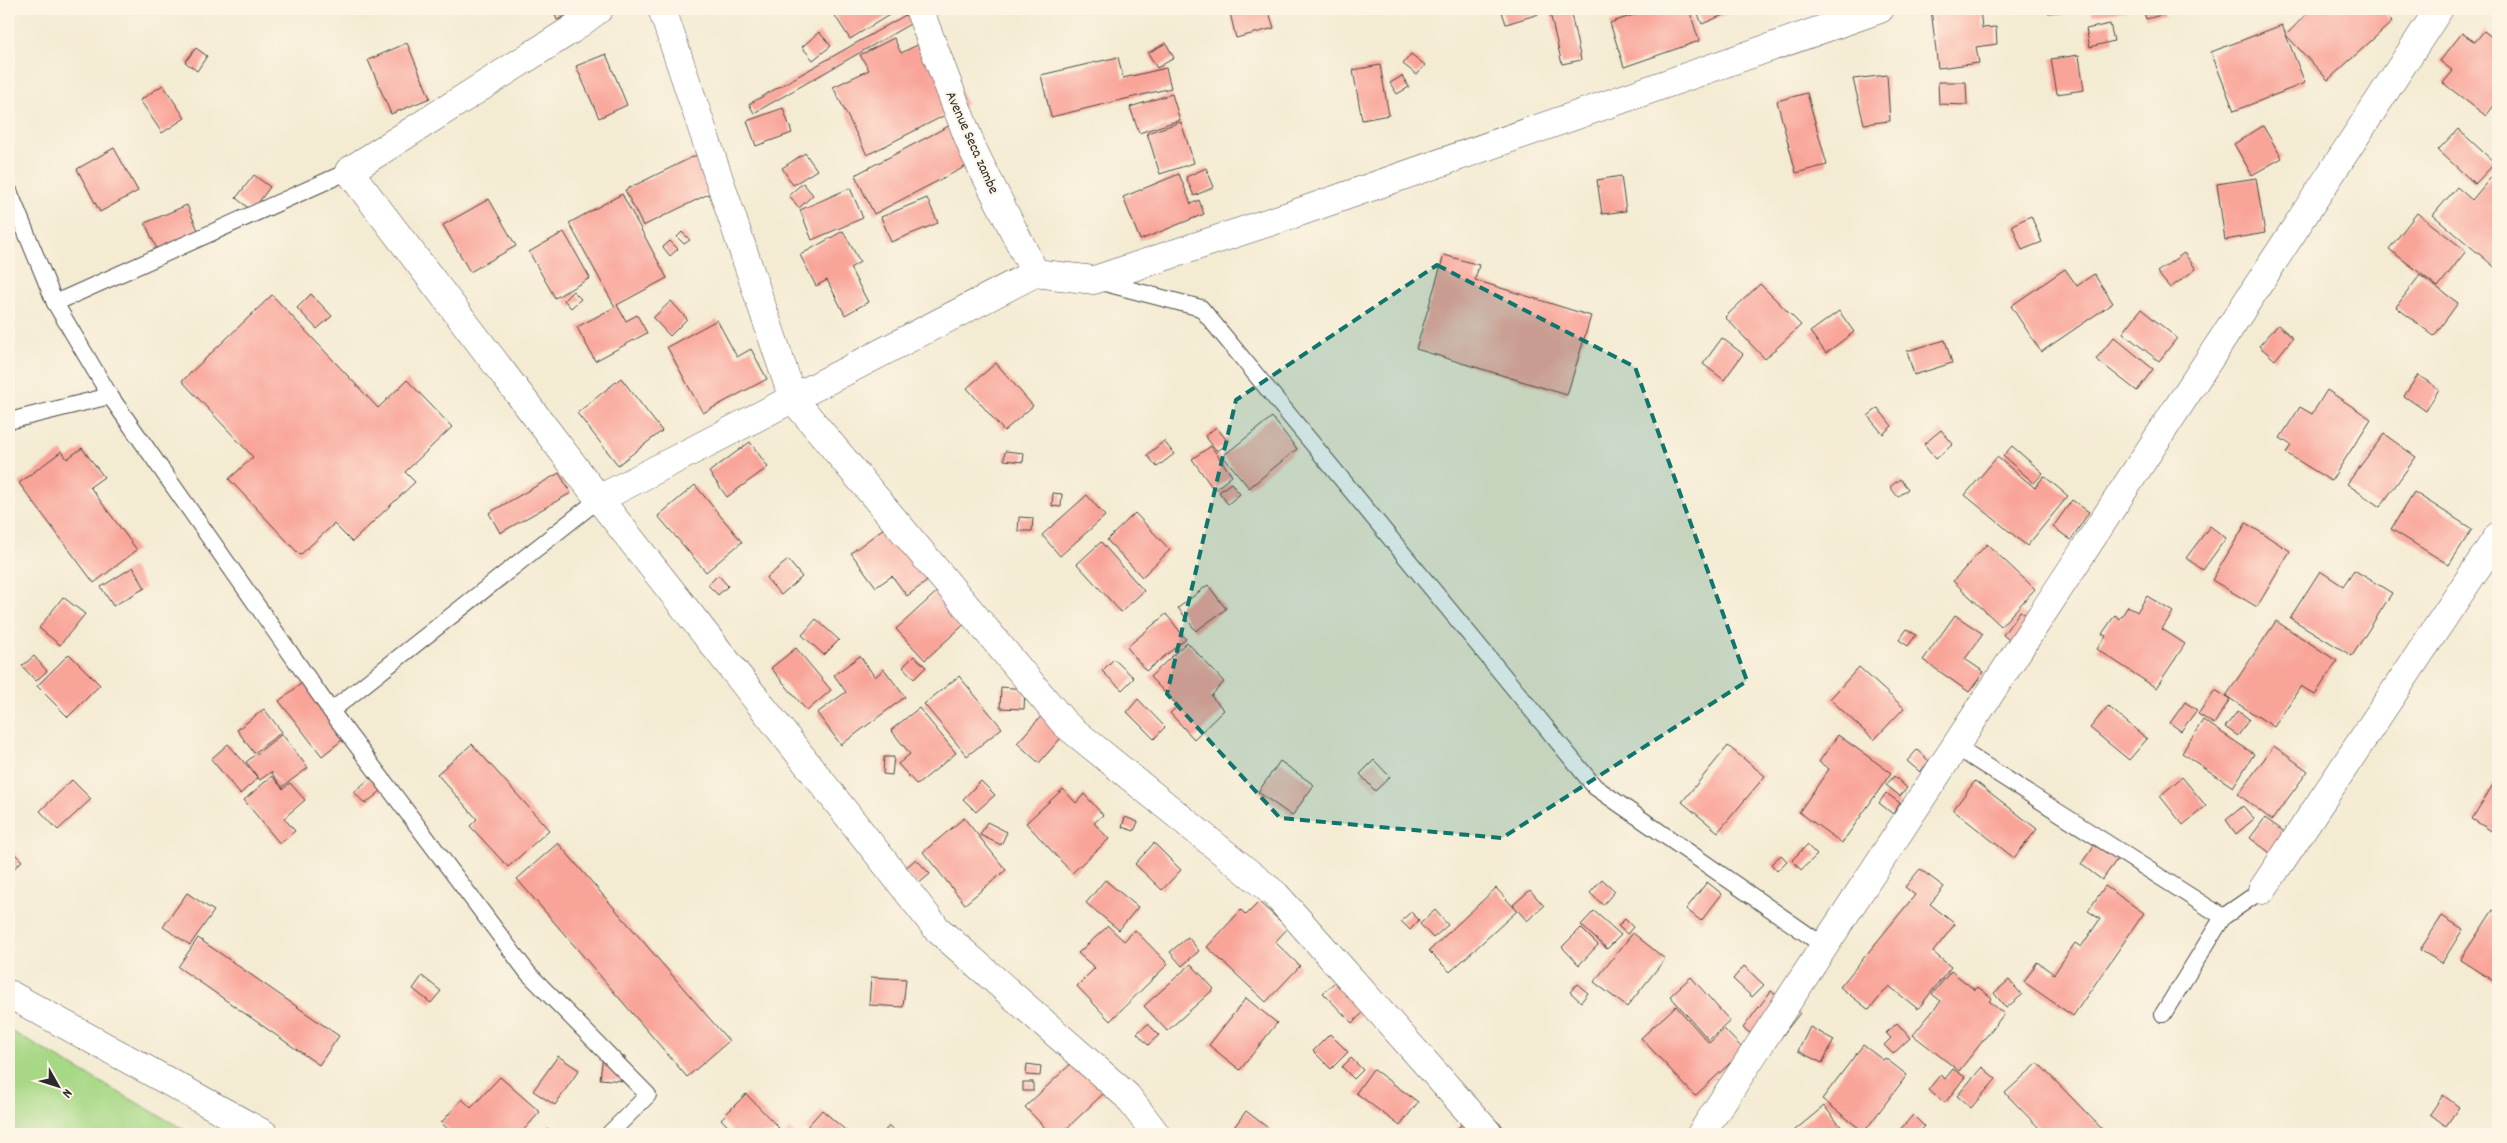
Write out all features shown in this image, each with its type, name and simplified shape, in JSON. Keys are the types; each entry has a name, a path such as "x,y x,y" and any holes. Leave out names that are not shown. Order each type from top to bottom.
{"street":[{"path":"599,9 571,30 349,172 599,499 937,929 1127,1096 1156,1134"},
{"path":"662,9 793,400 1065,724 1276,895 1489,1134"},
{"name":"Avenue Seca zambe","path":"919,9 973,150 1035,273"},
{"path":"599,499 1035,273 1094,280 1291,216 1880,9"},
{"path":"1701,1134 2439,9"},
{"path":"2262,890 2498,536"},
{"path":"9,994 264,1134"}],"lane":[{"path":"55,303 349,172"},
{"path":"9,192 55,303 110,396 331,711 528,973 648,1095 609,1134"},
{"path":"9,227 26,232"},
{"path":"1094,280 1201,308 1595,787 1824,946"},
{"path":"9,421 110,396"},
{"path":"331,711 599,499"},
{"path":"1956,747 2223,917"},
{"path":"2163,1014 2223,917 2262,890"}],"highlighted area":[{"path":"1437,265 1635,367 1747,681 1502,838 1280,818 1167,694 1236,400"}],"green space":[{"path":"9,1030 192,1134 9,1134"}],"building":[{"path":"553,9 582,9 557,20"},
{"path":"846,9 899,9 850,39 835,16"},
{"path":"916,9 933,11 754,113 749,104"},
{"path":"1229,9 1268,9 1274,28 1236,38"},
{"path":"1501,9 1537,9 1539,14 1506,24"},
{"path":"1549,9 1570,9 1581,60 1562,64"},
{"path":"1651,9 1689,9 1699,41 1624,67 1610,23"},
{"path":"1696,9 1732,9 1733,11 1702,24"},
{"path":"1931,9 1980,9 1982,28 1996,27 1997,44 1976,47 1979,63 1938,68"},
{"path":"2048,9 2078,9 2078,10 2048,13"},
{"path":"2092,9 2129,9 2129,10 2092,15"},
{"path":"2143,9 2164,9 2165,14 2146,19"},
{"path":"2311,9 2380,9 2392,22 2328,80 2286,35"},
{"path":"2110,24 2114,41 2090,47 2086,29"},
{"path":"2282,25 2305,83 2234,111 2211,52"},
{"path":"2484,31 2498,42 2498,100 2486,116 2443,83 2453,71 2440,61 2462,33 2475,42"},
{"path":"819,32 831,46 813,60 802,47"},
{"path":"934,37 967,104 867,155 833,87 869,70 860,55 894,38 901,53"},
{"path":"407,43 430,98 391,114 368,60"},
{"path":"1166,43 1174,58 1157,68 1148,53"},
{"path":"196,48 207,56 197,71 185,62"},
{"path":"606,54 627,105 599,118 576,66"},
{"path":"1411,54 1425,65 1417,75 1403,64"},
{"path":"2079,55 2084,90 2057,94 2051,59"},
{"path":"1118,57 1123,78 1166,68 1171,88 1051,117 1041,75"},
{"path":"1380,65 1389,115 1362,120 1353,70"},
{"path":"1887,75 1890,121 1864,124 1853,79"},
{"path":"1402,76 1409,87 1397,94 1390,83"},
{"path":"1938,82 1966,82 1967,105 1939,104"},
{"path":"163,85 185,118 162,133 140,100"},
{"path":"1807,93 1827,165 1796,173 1777,101"},
{"path":"1172,94 1180,120 1139,133 1130,107"},
{"path":"783,108 792,133 756,146 747,121"},
{"path":"964,118 984,157 874,214 855,175"},
{"path":"1181,122 1194,163 1160,174 1147,133"},
{"path":"2263,126 2282,158 2252,175 2234,144"},
{"path":"2458,129 2495,163 2475,184 2438,150"},
{"path":"114,148 138,191 100,212 77,169"},
{"path":"709,149 727,185 643,226 625,190"},
{"path":"805,153 817,170 793,185 782,168"},
{"path":"1206,168 1214,187 1194,196 1186,177"},
{"path":"2498,169 2498,236 2496,238 2498,240 2498,270 2433,215 2457,187 2472,200"},
{"path":"1179,174 1191,204 1199,200 1204,214 1140,240 1123,197"},
{"path":"254,175 270,187 252,211 236,198"},
{"path":"1621,176 1626,211 1602,214 1597,180"},
{"path":"2256,178 2265,233 2225,240 2217,184"},
{"path":"803,183 813,195 799,208 789,195"},
{"path":"850,188 863,218 812,240 800,210"},
{"path":"622,194 667,278 617,305 626,321 637,315 647,333 595,361 577,327 615,307 569,223"},
{"path":"927,198 938,223 891,242 881,217"},
{"path":"489,199 516,246 470,272 443,225"},
{"path":"187,205 201,237 160,256 145,223"},
{"path":"2417,213 2466,251 2438,287 2389,249"},
{"path":"2031,216 2042,242 2022,250 2012,225"},
{"path":"843,231 860,262 850,268 868,302 845,315 827,280 816,286 800,255"},
{"path":"564,232 590,278 555,298 529,252"},
{"path":"682,232 690,240 684,244 677,237"},
{"path":"670,241 678,249 670,256 663,247"},
{"path":"2184,253 2196,269 2170,288 2157,272"},
{"path":"1444,255 1479,265 1475,280 1591,316 1567,395 1416,349"},
{"path":"2065,269 2077,286 2094,274 2113,303 2041,352 2011,306"},
{"path":"2420,275 2458,303 2434,336 2396,307"},
{"path":"1760,284 1801,325 1765,359 1725,317"},
{"path":"573,291 581,299 571,308 564,300"},
{"path":"311,294 332,316 317,329 297,308"},
{"path":"272,295 378,408 407,380 452,427 405,472 415,482 352,542 334,524 300,555 229,479 253,457 182,381"},
{"path":"671,301 687,319 670,336 653,318"},
{"path":"2141,309 2177,338 2159,361 2123,333"},
{"path":"1839,311 1854,332 1826,353 1810,332"},
{"path":"717,320 737,357 751,349 767,379 703,413 667,347"},
{"path":"2278,325 2293,338 2275,360 2259,346"},
{"path":"2114,337 2153,369 2137,391 2096,359"},
{"path":"1722,338 1743,354 1724,380 1703,364"},
{"path":"1945,340 1952,363 1914,375 1907,351"},
{"path":"996,363 1033,406 1004,431 967,388"},
{"path":"2418,375 2439,389 2426,411 2404,396"},
{"path":"621,378 662,431 618,465 577,413"},
{"path":"2327,390 2371,419 2331,481 2286,453 2291,445 2280,438 2300,407 2312,414"},
{"path":"1878,408 1892,426 1883,434 1868,416"},
{"path":"1272,417 1297,449 1249,488 1223,456"},
{"path":"1216,427 1229,443 1217,451 1205,436"},
{"path":"1941,430 1953,444 1936,459 1924,444"},
{"path":"2384,434 2416,457 2380,507 2347,484"},
{"path":"1164,441 1174,454 1157,467 1147,455"},
{"path":"750,442 768,467 727,497 709,472"},
{"path":"1211,446 1232,476 1214,490 1192,459"},
{"path":"2012,446 2043,473 2034,483 2003,456"},
{"path":"82,448 104,477 90,487 137,550 94,583 19,483 62,451 67,459"},
{"path":"1005,451 1024,453 1023,462 1004,460"},
{"path":"1997,457 2035,488 2044,476 2068,496 2027,546 1965,495"},
{"path":"559,473 571,493 500,533 489,513"},
{"path":"1900,479 1908,489 1898,497 1890,487"},
{"path":"1231,483 1240,494 1228,504 1219,492"},
{"path":"695,485 742,542 706,572 658,516"},
{"path":"2414,492 2472,529 2449,565 2391,529"},
{"path":"1053,493 1062,494 1061,507 1052,506"},
{"path":"1087,495 1105,516 1060,556 1042,535"},
{"path":"2072,500 2089,512 2071,540 2053,527"},
{"path":"9,503 16,509 9,519"},
{"path":"1135,513 1170,550 1142,577 1107,540"},
{"path":"900,516 941,571 907,596 892,576 876,587 851,553"},
{"path":"1019,517 1033,518 1032,531 1018,531"},
{"path":"2246,523 2290,551 2257,607 2212,580"},
{"path":"2210,526 2226,538 2203,570 2186,558"},
{"path":"1101,542 1144,591 1121,612 1077,564"},
{"path":"1987,544 2035,589 2001,626 1953,581"},
{"path":"788,560 802,577 781,595 766,578"},
{"path":"133,567 145,588 113,606 101,587"},
{"path":"2354,570 2392,593 2352,656 2290,618 2320,571 2343,586"},
{"path":"718,575 728,586 718,595 708,585"},
{"path":"1208,585 1226,609 1196,631 1178,608"},
{"path":"941,588 970,619 925,660 896,629"},
{"path":"2147,596 2173,612 2162,629 2185,644 2156,688 2097,649 2106,636 2102,634 2115,615 2120,619 2128,606 2137,612"},
{"path":"63,597 85,614 60,645 39,628"},
{"path":"2020,611 2032,619 2014,644 2003,635"},
{"path":"1166,614 1186,639 1146,671 1127,647"},
{"path":"1955,615 1983,634 1965,659 1984,672 1969,692 1923,660"},
{"path":"816,619 839,640 824,655 802,635"},
{"path":"2276,621 2337,661 2315,695 2301,686 2274,727 2226,696"},
{"path":"1907,629 1916,635 1908,646 1899,640"},
{"path":"1187,642 1224,682 1211,696 1224,710 1194,739 1170,713 1178,706 1150,677"},
{"path":"796,648 831,690 807,711 771,668"},
{"path":"69,654 100,685 68,717 37,686"},
{"path":"34,656 47,671 36,681 22,666"},
{"path":"860,656 875,677 884,669 905,697 841,745 817,713 846,692 834,675"},
{"path":"914,656 926,667 914,679 903,667"},
{"path":"1114,659 1134,678 1122,690 1102,671"},
{"path":"1859,667 1904,708 1874,740 1830,699"},
{"path":"312,675 355,730 322,756 279,701"},
{"path":"959,676 1002,728 967,756 924,704"},
{"path":"1001,687 1025,689 1024,709 1000,708"},
{"path":"2215,690 2230,699 2214,724 2198,714"},
{"path":"1138,699 1165,727 1154,739 1127,712"},
{"path":"2185,702 2197,710 2181,731 2170,723"},
{"path":"2108,706 2147,739 2129,760 2090,728"},
{"path":"919,708 956,753 917,785 898,764 910,754 891,730"},
{"path":"264,709 282,732 254,753 237,730"},
{"path":"2238,711 2249,719 2238,736 2225,727"},
{"path":"1044,713 1066,732 1039,763 1017,743"},
{"path":"2203,720 2254,754 2233,787 2182,753"},
{"path":"282,734 308,768 282,787 271,772 260,780 246,762"},
{"path":"1838,735 1891,773 1842,843 1799,812 1829,769 1819,762"},
{"path":"228,744 258,778 240,794 211,759"},
{"path":"472,744 549,830 508,867 470,826 477,819 437,774"},
{"path":"1728,746 1765,776 1718,832 1682,802"},
{"path":"2274,746 2308,771 2272,820 2238,794"},
{"path":"1917,750 1929,761 1920,772 1907,761"},
{"path":"884,757 894,757 892,775 883,774"},
{"path":"1374,760 1390,777 1375,791 1360,774"},
{"path":"1280,761 1314,785 1292,816 1258,792"},
{"path":"376,773 387,786 365,804 354,792"},
{"path":"272,776 283,789 290,783 305,800 284,818 295,831 280,844 244,800"},
{"path":"1894,776 1907,788 1900,796 1886,785"},
{"path":"2182,777 2206,806 2183,825 2160,796"},
{"path":"72,780 91,799 58,830 40,811"},
{"path":"981,781 995,795 976,812 963,799"},
{"path":"1975,781 2037,829 2014,858 1953,810"},
{"path":"2494,783 2498,785 2498,835 2472,819"},
{"path":"1063,789 1076,803 1084,794 1103,815 1094,823 1109,839 1072,873 1026,823"},
{"path":"1886,793 1900,803 1893,814 1879,803"},
{"path":"2243,806 2254,819 2236,834 2226,820"},
{"path":"1125,817 1138,822 1134,831 1122,827"},
{"path":"964,818 1006,870 965,904 923,852"},
{"path":"2265,818 2289,835 2273,855 2250,838"},
{"path":"987,822 1007,832 1001,845 980,835"},
{"path":"2099,838 2121,854 2102,880 2081,864"},
{"path":"558,843 729,1041 687,1077 517,879"},
{"path":"1154,843 1181,870 1162,890 1135,864"},
{"path":"1807,845 1817,855 1801,870 1792,860"},
{"path":"9,848 22,861 9,873"},
{"path":"1781,855 1787,861 1777,871 1771,864"},
{"path":"916,859 930,874 917,885 903,870"},
{"path":"1920,869 1944,887 1930,904 1955,924 1933,952 1951,967 1918,1009 1889,986 1869,1010 1840,987 1915,895 1905,887"},
{"path":"1602,879 1615,891 1603,905 1590,893"},
{"path":"1105,880 1138,907 1119,930 1086,903"},
{"path":"1707,882 1722,894 1701,921 1686,909"},
{"path":"2105,886 2144,913 2073,1016 2024,982 2037,962 2054,974 2075,943 2081,947 2100,919 2088,911"},
{"path":"1496,888 1517,911 1450,972 1429,951"},
{"path":"1530,890 1544,906 1527,921 1513,905"},
{"path":"187,893 214,911 190,945 163,927"},
{"path":"1259,902 1288,928 1275,942 1300,966 1266,1002 1207,947 1241,910 1246,915"},
{"path":"1435,910 1448,925 1433,938 1420,924"},
{"path":"2493,910 2498,913 2498,984 2460,960"},
{"path":"1594,911 1621,935 1607,949 1581,925"},
{"path":"1411,912 1419,920 1410,930 1401,921"},
{"path":"2442,916 2463,929 2442,963 2420,950"},
{"path":"1625,919 1633,927 1627,934 1618,926"},
{"path":"1108,926 1124,941 1135,930 1168,964 1110,1021 1077,986 1095,968 1078,953"},
{"path":"1581,928 1598,945 1579,965 1562,947"},
{"path":"1633,933 1665,959 1627,1007 1594,982"},
{"path":"1188,937 1199,951 1182,966 1170,952"},
{"path":"198,938 339,1036 319,1065 178,967"},
{"path":"1191,964 1214,989 1167,1031 1144,1006"},
{"path":"1744,966 1764,985 1752,997 1733,979"},
{"path":"1349,969 1378,999 1352,1023 1323,993"},
{"path":"1951,971 1975,990 1978,987 1992,998 1989,1001 2004,1014 1959,1071 1913,1035 1941,1001 1932,994"},
{"path":"422,976 441,991 431,1003 413,989"},
{"path":"871,977 906,979 903,1007 869,1005"},
{"path":"1691,977 1730,1021 1709,1040 1670,996"},
{"path":"2009,980 2022,995 2006,1008 1994,993"},
{"path":"1577,984 1588,993 1581,1002 1570,992"},
{"path":"1771,991 1800,1013 1772,1049 1743,1028"},
{"path":"1246,998 1277,1023 1240,1070 1209,1045"},
{"path":"1676,1006 1709,1043 1724,1029 1744,1050 1695,1096 1641,1038"},
{"path":"1897,1023 1910,1038 1893,1054 1884,1045 1891,1038 1886,1033"},
{"path":"1148,1024 1159,1035 1148,1045 1137,1033"},
{"path":"1810,1027 1834,1040 1822,1063 1798,1051"},
{"path":"1330,1034 1348,1052 1331,1069 1313,1051"},
{"path":"1863,1045 1883,1060 1885,1058 1907,1075 1864,1132 1822,1099"},
{"path":"603,1055 625,1057 624,1081 600,1079"},
{"path":"558,1056 579,1070 555,1105 533,1091"},
{"path":"1077,1058 1107,1090 1061,1134 1051,1134 1025,1107"},
{"path":"1351,1058 1363,1070 1354,1079 1342,1067"},
{"path":"2038,1063 2107,1134 2045,1134 2005,1093"},
{"path":"1027,1064 1041,1066 1040,1076 1026,1075"},
{"path":"1982,1067 1996,1079 1971,1108 1957,1096"},
{"path":"1373,1069 1418,1102 1400,1126 1356,1093"},
{"path":"1953,1069 1965,1077 1945,1103 1928,1090 1940,1075 1945,1079"},
{"path":"500,1077 540,1112 520,1134 454,1134 441,1123 462,1099 471,1108"},
{"path":"1023,1082 1033,1082 1033,1091 1023,1091"},
{"path":"746,1094 779,1128 772,1134 735,1134 721,1119"},
{"path":"2443,1095 2459,1107 2446,1126 2430,1114"},
{"path":"1478,1105 1509,1132 1507,1134 1453,1134"},
{"path":"1824,1106 1847,1134 1798,1134 1795,1130"},
{"path":"822,1110 850,1134 811,1134 805,1129"},
{"path":"1246,1111 1276,1134 1229,1134"},
{"path":"1913,1115 1924,1126 1917,1134 1901,1134 1898,1132"},
{"path":"889,1126 899,1134 882,1134"},
{"path":"548,1129 554,1134 544,1134"},
{"path":"790,1129 796,1134 785,1134"}]}
